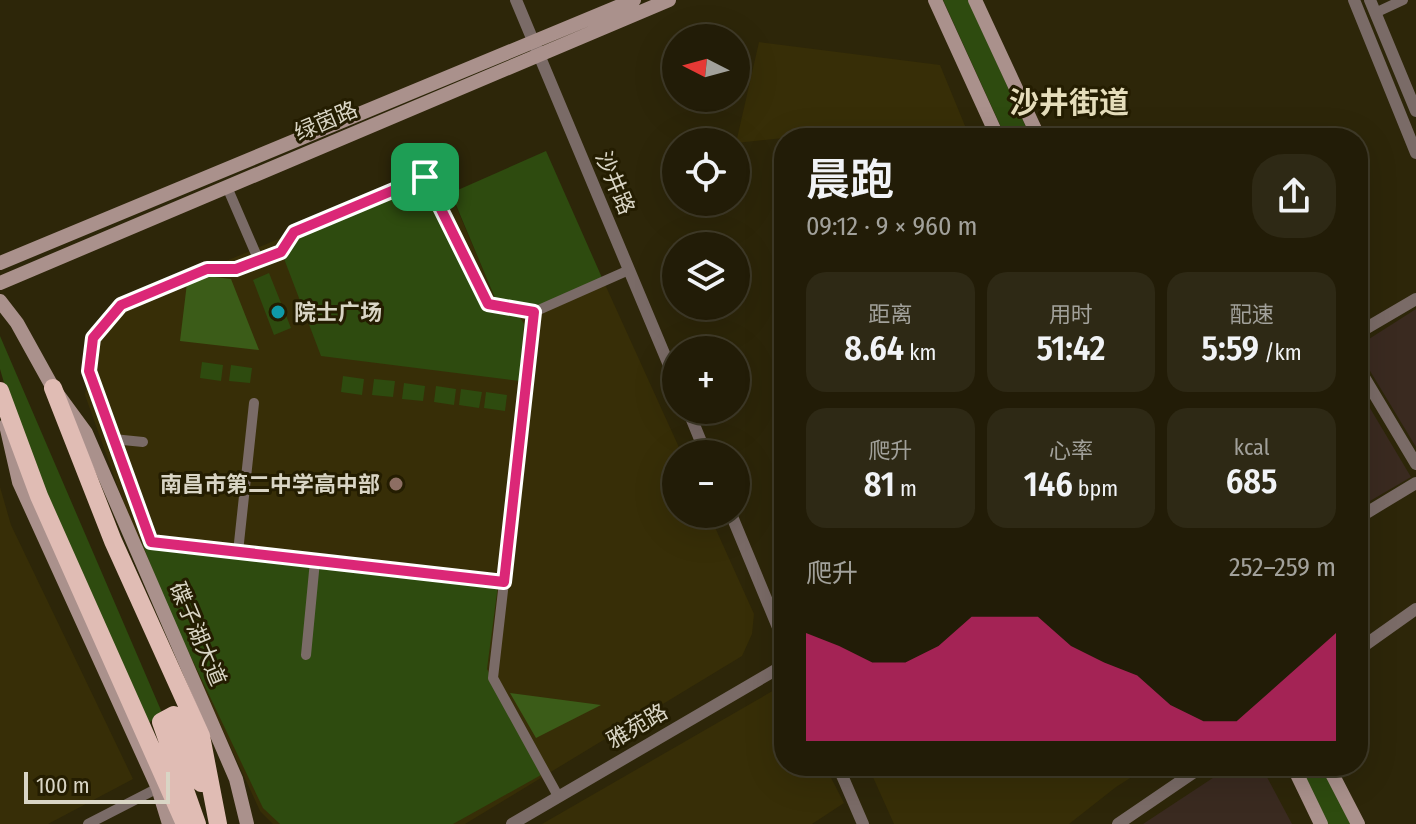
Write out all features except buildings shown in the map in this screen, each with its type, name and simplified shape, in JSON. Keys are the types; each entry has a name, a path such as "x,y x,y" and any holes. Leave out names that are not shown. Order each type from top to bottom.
{"highway":[{"path":"53,388 113,541 201,736 216,824"},
{"path":"0,391 39,496 185,824"},
{"path":"197,824 168,718 199,777 216,824"}],"main road":[{"name":"绿茵路","path":"0,283 477,81 583,22 633,0"},
{"name":"绿茵路","path":"0,263 537,48 669,0"},
{"path":"935,0 993,128"},
{"path":"975,0 1034,128"},
{"name":"碟子湖大道","path":"0,301 17,323 53,388 86,433 236,779 247,824"},
{"path":"0,401 19,482 158,788 169,824"},
{"path":"1298,776 1321,824"},
{"path":"1333,776 1358,824"}],"street":[{"name":"沙井路","path":"516,0 662,349"},
{"path":"1354,0 1416,153"},
{"path":"1370,0 1416,111"},
{"path":"1375,13 1403,0"},
{"path":"504,582 151,542 89,371 93,338 121,305 207,269 236,269 281,252 294,232 425,177 488,304 534,312 629,270"},
{"path":"227,187 259,261"},
{"path":"1368,327 1416,299"},
{"path":"534,312 493,678 558,796"},
{"path":"1368,384 1416,464"},
{"path":"238,552 254,403"},
{"path":"113,439 143,442"},
{"path":"1368,512 1416,483"},
{"path":"737,528 774,618"},
{"path":"306,655 315,561"},
{"path":"1368,643 1416,609"},
{"name":"雅苑路","path":"512,824 774,671"},
{"path":"842,776 858,822"},
{"path":"1118,824 1188,776"},
{"path":"88,824 158,788"}],"shaded area":[{"path":"759,42 940,65 966,128 774,128 774,139 750,142 750,128 739,128 743,112 750,112 750,82"},
{"name":"南昌市第二中学高中部","path":"441,171 495,298 603,280 662,410 662,424 668,424 676,440 662,440 662,528 715,528 754,614 752,634 742,656 465,824 273,824 260,811 143,557 85,395 93,338 121,305"},
{"path":"1416,309 1416,447 1368,368 1368,340"},
{"path":"1368,405 1411,477 1368,502"},
{"path":"0,487 11,525 133,779 48,824 0,824"},
{"path":"774,690 774,776 830,776 844,803 812,824 542,824"},
{"path":"872,776 1133,776 1069,824 894,824"},
{"path":"1216,776 1266,776 1292,824 1143,824"}],"green space":[{"path":"943,0 968,0 1026,128 1001,128"},
{"path":"546,151 603,280 540,305 495,298 451,193"},
{"path":"421,185 486,310 519,316 524,324 519,381 321,356 283,256 297,236"},
{"path":"269,273 291,328 274,335 253,280"},
{"path":"199,275 231,279 259,350 180,341 187,283"},
{"path":"0,336 163,715 146,724 19,434 0,369"},
{"path":"202,362 223,365 221,381 200,378"},
{"path":"231,365 252,368 250,383 229,381"},
{"path":"343,376 364,379 362,395 341,392"},
{"path":"374,379 395,381 393,397 372,395"},
{"path":"404,383 425,386 423,401 402,399"},
{"path":"436,386 456,389 454,405 434,402"},
{"path":"461,389 482,392 479,408 459,405"},
{"path":"486,392 507,395 505,411 484,408"},
{"path":"142,543 498,585 487,669 541,775 453,824 280,824 263,808 169,611"},
{"path":"510,693 601,705 536,738"},
{"path":"1303,776 1328,776 1354,824 1327,824"}],"place":[{"name":"院士广场","path":"278,312"},
{"name":"南昌市第二中学高中部","path":"396,484"}],"district":[{"name":"沙井街道","path":"1069,103"}],"route":[{"path":"425,177 488,304 534,312 504,582 151,542 89,371 93,338 121,305 207,269 236,269 281,252 294,232 425,177"}]}
